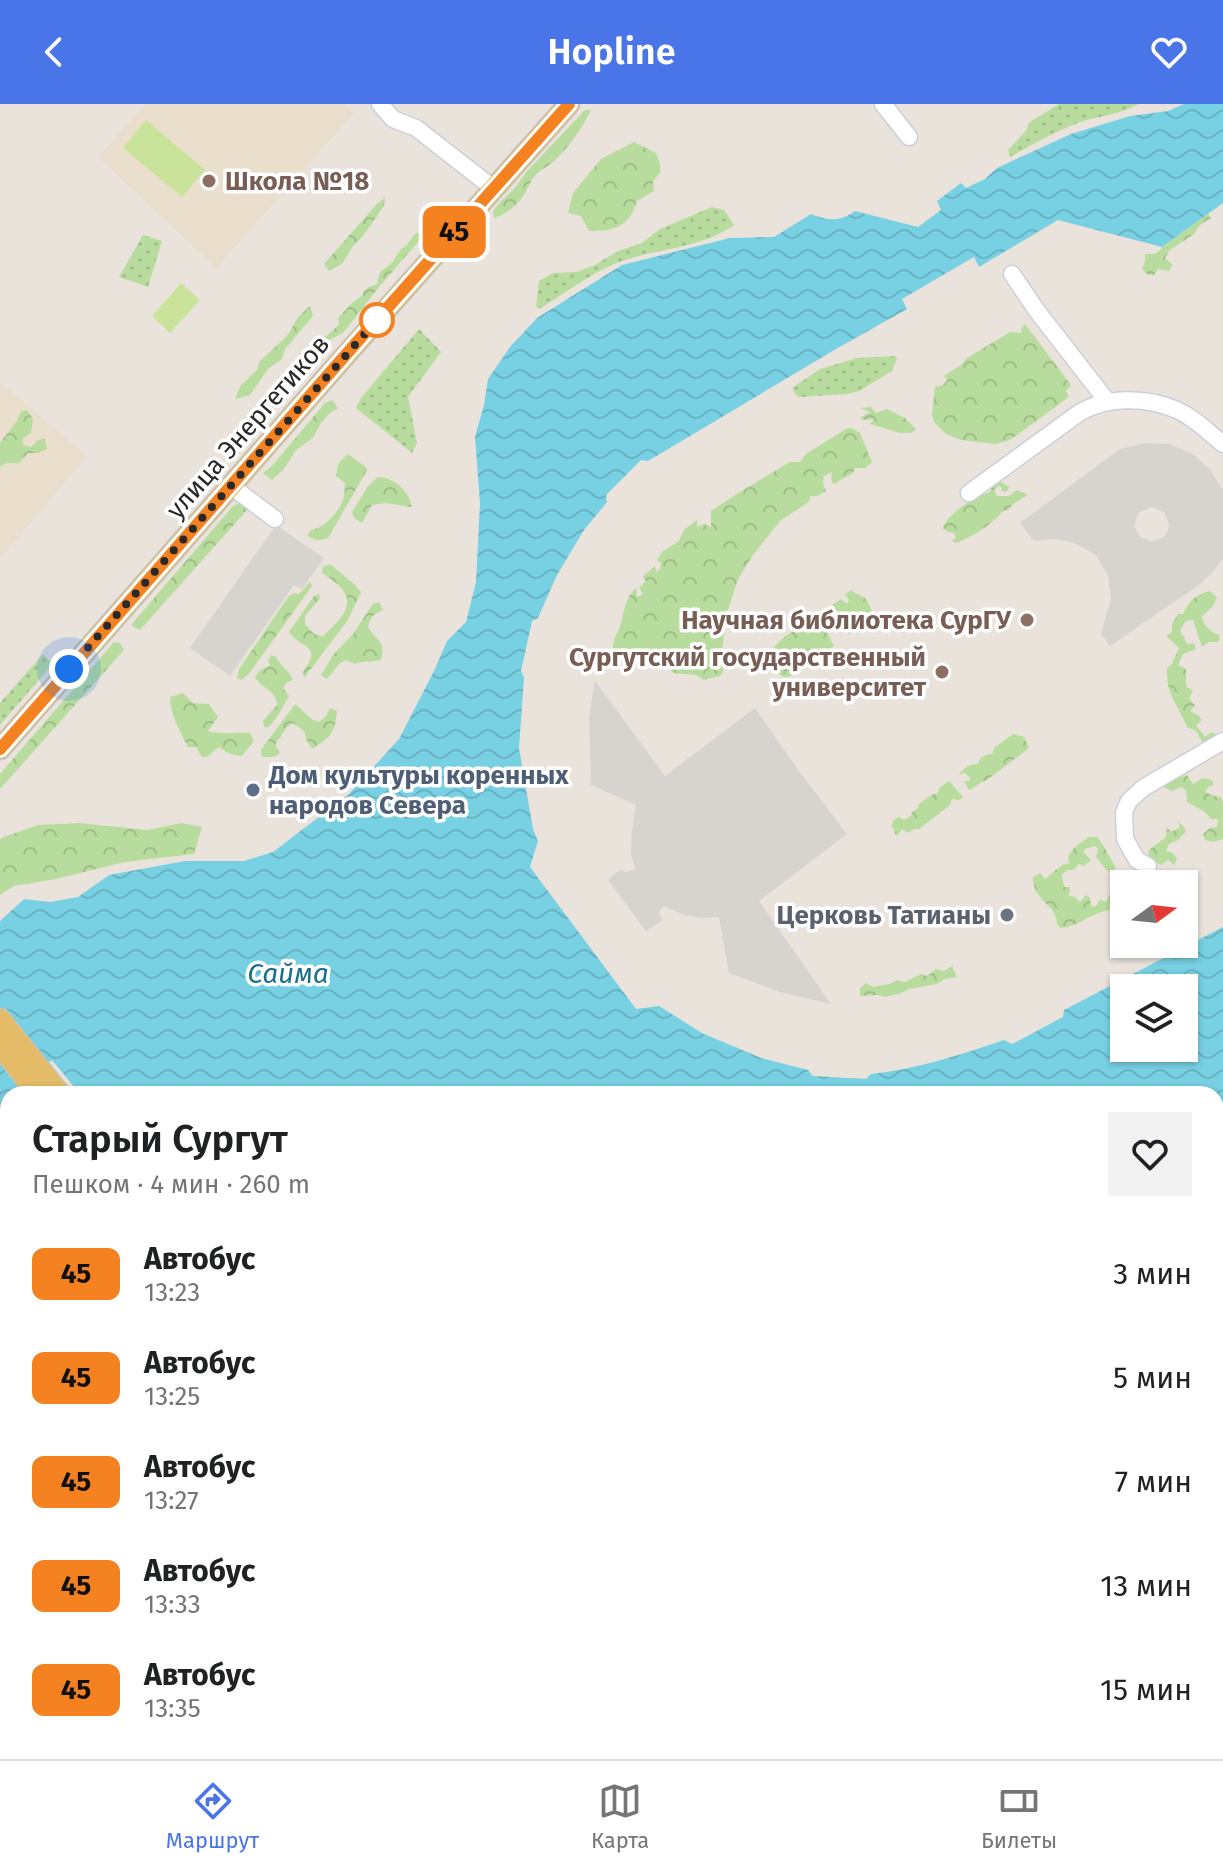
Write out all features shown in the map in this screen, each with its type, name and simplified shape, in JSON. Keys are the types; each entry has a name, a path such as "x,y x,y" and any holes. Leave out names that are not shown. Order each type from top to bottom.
{"main road":[{"name":"улица Энергетиков","path":"0,749 569,104"},
{"path":"0,1019 54,1086"},
{"path":"0,1046 32,1086"}],"street":[{"path":"380,104 393,119 416,128 493,188"},
{"path":"883,104 909,137"},
{"path":"1012,274 1107,401"},
{"path":"969,493 1079,413 1107,401 1162,405 1194,420 1223,444"},
{"path":"231,486 275,519"},
{"path":"1148,866 1137,860 1125,839 1124,812 1129,801 1143,788 1223,741"}],"shaded area":[{"name":"Школа №18","path":"146,104 344,104 354,113 216,268 98,157"},
{"path":"0,382 87,456 0,559"},
{"path":"1146,443 1169,444 1194,455 1211,471 1223,490 1223,558 1200,584 1110,646 1101,634 1111,599 1108,575 1095,554 1072,542 1053,539 1034,541 1020,523 1120,449","holes":["1152,507 1164,512 1169,524 1165,536 1152,542 1140,537 1134,525 1139,512"]},
{"path":"276,525 324,558 302,589 294,585 230,676 190,648"},
{"path":"595,681 665,776 755,708 847,834 759,901 831,1004 780,992 729,973 719,917 684,915 664,906 658,912 663,920 646,931 608,880 619,870 627,872 635,869 631,853 636,805 591,785 589,717"}],"green space":[{"path":"1059,104 1139,104 1069,126 1010,157 1008,150 1030,122"},
{"path":"585,110 591,110 564,151 535,176 514,207 494,218 493,211 503,199"},
{"path":"146,120 205,170 182,197 123,148"},
{"path":"634,142 656,153 660,173 653,181 654,191 637,201 630,217 620,226 589,231 581,216 568,213 573,193 601,159"},
{"path":"385,198 384,206 342,264 329,271 324,264"},
{"path":"712,207 724,210 734,225 708,238 612,265 541,308 536,307 539,281 553,273 576,272 595,265 618,251 642,243 660,229"},
{"path":"442,208 444,212 343,333 329,340 325,337 339,325 338,318 352,303 369,287 377,284 380,272 426,226 431,215"},
{"path":"1208,214 1211,218 1170,250 1165,258 1173,265 1169,271 1158,269 1154,275 1148,275 1142,269 1145,254 1157,253"},
{"path":"143,235 162,241 148,287 119,277"},
{"path":"181,283 200,300 170,333 152,316"},
{"path":"310,306 313,316 285,349 282,359 268,369 250,395 235,399 241,385 257,370 259,362 287,336 298,317"},
{"path":"1025,324 1071,385 1066,391 1069,397 1010,440 995,444 961,440 946,434 934,422 932,414 935,387 943,385 947,380 944,376 967,358 1010,332 1022,333"},
{"path":"419,329 441,352 408,397 417,443 412,453 356,408"},
{"path":"896,356 892,371 859,391 799,397 792,388 820,369 857,358"},
{"path":"332,400 338,408 321,423 313,438 296,450 284,469 272,480 263,473 325,403"},
{"path":"871,407 876,413 887,409 905,418 916,429 911,433 900,433 870,424 874,419 860,418 870,412 860,408"},
{"path":"27,410 33,419 31,433 23,438 23,445 31,447 38,440 45,439 47,449 28,453 19,463 6,463 0,467 0,443 21,411"},
{"path":"852,428 860,433 872,462 865,468 855,468 853,473 834,484 832,472 824,476 826,491 810,496 809,502 781,520 753,555 738,579 725,619 723,672 720,676 704,680 696,675 673,673 659,661 637,665 621,660 623,652 613,649 613,645 627,600 636,588 637,597 643,594 639,587 646,582 643,576 655,566 656,572 660,569 661,563 657,560 662,552 679,541 684,530 697,520 697,527 704,524 711,527 711,511 790,462 800,462 806,454"},
{"path":"348,454 367,468 366,472 328,538 312,538 307,535 311,530 327,522 342,502 345,483 336,476 338,464"},
{"path":"378,477 390,479 400,486 412,507 385,503 372,505 362,523 354,518 352,512 368,486"},
{"path":"1000,482 1010,487 1006,492 998,486 994,491 997,496 1009,496 1017,490 1028,495 975,534 956,543 952,541 956,537 954,533 943,528 950,517 970,501 990,492 992,486"},
{"path":"242,502 247,510 140,630 131,625 233,506"},
{"path":"330,564 361,592 348,620 304,678 303,672 311,652 289,632 314,596 319,594 320,598 305,616 305,624 314,634 323,636 340,618 347,603 342,589 322,573 323,567"},
{"path":"310,582 312,586 248,675 241,680 237,678 239,669 288,597 299,594"},
{"path":"852,590 865,598 873,616 849,634 846,631 862,620 847,616 840,622 831,618 827,632 834,646 815,659 808,659 808,665 792,675 780,675 771,663 771,652 777,644 791,632 806,627 805,622 821,620 820,613 841,599 847,604 849,600 845,594"},
{"path":"1210,591 1217,597 1213,606 1202,616 1208,628 1219,635 1219,642 1209,642 1202,647 1193,620 1186,621 1180,630 1187,644 1194,643 1196,649 1183,654 1178,665 1186,669 1186,687 1193,690 1189,699 1195,705 1190,711 1202,720 1196,725 1205,737 1212,732 1216,735 1213,743 1206,745 1196,731 1187,727 1171,693 1167,668 1179,648 1166,636 1172,632 1172,624 1178,614 1183,614 1194,599"},
{"path":"379,602 383,610 373,616 368,627 382,645 381,660 355,664 346,660 327,679 321,675 373,604"},
{"path":"114,642 120,643 124,650 0,789 0,774"},
{"path":"43,654 50,661 50,667 0,725 0,703"},
{"path":"271,655 276,657 293,680 283,688 289,696 279,714 269,727 264,727 263,721 277,705 272,693 255,677 270,665 268,660"},
{"path":"183,693 193,703 209,704 218,717 208,731 250,733 254,741 242,756 219,747 207,757 202,757 196,747 188,747 170,703 170,697"},
{"path":"295,704 319,722 330,708 337,711 331,734 312,749 304,731 293,723 275,745 280,753 262,757 261,750"},
{"path":"1013,734 1024,737 1029,748 969,790 964,781 970,778 965,773 959,775 961,772 967,766 978,764 983,756 992,754 994,748"},
{"path":"1187,775 1193,784 1203,778 1212,780 1214,785 1205,792 1221,797 1223,802 1223,839 1213,842 1205,840 1203,834 1217,827 1218,819 1211,819 1187,802 1186,791 1182,787 1172,791 1163,787 1166,782"},
{"path":"949,781 963,797 952,799 950,805 919,829 908,833 902,829 898,835 895,834 891,827 894,820 911,816 919,808 918,805 938,793 939,788"},
{"path":"1178,821 1186,831 1169,844 1166,851 1173,853 1177,859 1174,865 1168,860 1161,865 1148,858 1149,850 1166,837 1167,827 1171,832 1180,827"},
{"path":"79,823 148,830 181,823 202,827 194,854 125,862 14,886 0,895 1,838 38,825"},
{"path":"1089,837 1097,837 1116,868 1109,873 1096,857 1098,848 1085,849 1083,852 1091,860 1062,874 1064,887 1070,887 1069,896 1080,902 1086,895 1090,898 1091,906 1096,907 1099,900 1107,902 1110,895 1110,910 1061,928 1057,925 1054,912 1036,892 1033,877 1040,873 1045,879 1069,863 1068,856"},
{"path":"952,966 957,977 937,984 884,997 860,996 860,988 866,983 873,987 897,980 905,982 921,974 927,976 936,969 944,971"}],"water":[{"name":"Сайма","path":"1184,104 1223,104 1223,203 1162,247 1058,220 979,267 974,257 902,299 907,309 648,461 641,460 606,495 607,502 584,530 557,575 538,618 532,621 521,671 524,678 519,748 533,829 538,841 530,867 636,1009 659,1006 702,1033 761,1058 808,1070 813,1076 866,1079 871,1074 922,1065 1004,1040 1012,1044 1063,1017 1064,1010 1110,986 1110,1062 1198,1062 1198,974 1133,974 1164,958 1198,958 1198,940 1223,927 1223,1086 73,1086 52,1060 18,1086 0,1086 0,921 24,899 50,902 78,897 109,875 185,861 244,861 273,852 349,794 399,739 447,641 466,622 476,582 480,503 475,437 488,379 510,347 537,318 622,265 730,238 774,237 811,214 834,219 855,211 918,227 941,210 937,201 961,183 966,188 985,179 997,168 1071,134 1130,116 1168,111"}],"bus line":[{"name":"45","path":"0,749 569,104"}],"place":[{"name":"Школа №18","path":"209,181"},
{"name":"Научная библиотека СурГУ","path":"1027,620"},
{"name":"Сургутский государственный университет","path":"942,672"},
{"name":"Дом культуры коренных народов Севера","path":"253,790"},
{"name":"Церковь Татианы","path":"1007,915"}],"route":[{"path":"69,669 377,320"}]}
